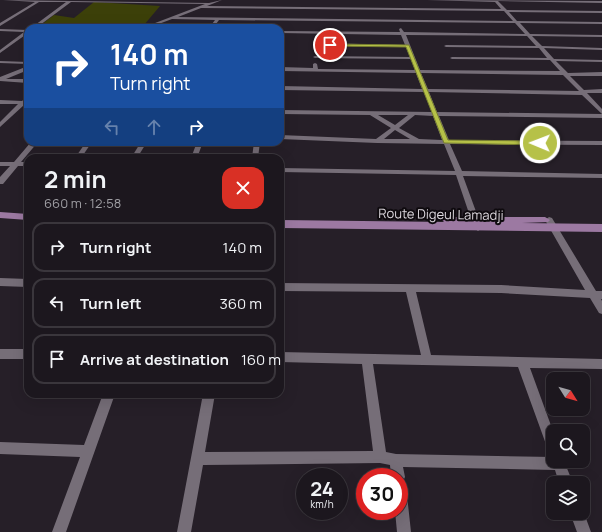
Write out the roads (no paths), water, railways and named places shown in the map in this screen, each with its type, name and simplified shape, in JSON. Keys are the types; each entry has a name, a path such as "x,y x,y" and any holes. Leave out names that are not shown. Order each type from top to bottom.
{"main road":[{"path":"0,214 24,216"},
{"name":"Route Digeul Lamadji","path":"284,218 477,224"},
{"name":"Route Digeul Lamadji","path":"284,224 551,224 602,221"},
{"name":"Route Digeul Lamadji","path":"551,224 602,228"}],"street":[{"path":"5,0 192,1 210,3"},
{"path":"0,25 39,0"},
{"path":"38,24 71,0"},
{"path":"155,24 220,0"},
{"path":"390,0 424,91 459,173 477,224"},
{"path":"429,0 602,2"},
{"path":"496,0 553,60 602,107"},
{"path":"552,1 584,27"},
{"path":"200,7 283,6 602,12"},
{"path":"280,24 283,6"},
{"path":"171,18 602,22"},
{"path":"214,24 218,18"},
{"path":"0,30 24,31"},
{"path":"284,32 602,36"},
{"path":"590,32 595,36"},
{"path":"316,33 316,70"},
{"path":"0,52 24,34"},
{"path":"440,34 457,65"},
{"path":"315,44 408,46"},
{"path":"446,46 602,49"},
{"path":"315,57 412,58"},
{"path":"284,69 417,72 457,65 553,60 602,61"},
{"path":"0,62 24,63"},
{"path":"457,65 567,74 602,74"},
{"path":"0,79 24,70"},
{"path":"0,79 24,81"},
{"path":"284,88 424,91 602,91"},
{"path":"585,92 602,112"},
{"path":"0,102 24,103"},
{"path":"0,124 24,104"},
{"path":"284,112 602,116"},
{"path":"370,112 418,141"},
{"path":"377,141 415,114"},
{"path":"284,137 377,141 602,143"},
{"path":"25,154 32,146"},
{"path":"0,182 24,155"},
{"path":"0,164 24,164"},
{"path":"284,170 602,176"},
{"path":"551,224 598,295 602,310"},
{"path":"0,282 24,283"},
{"path":"284,287 501,289 598,295"},
{"path":"410,288 427,359"},
{"path":"0,354 24,354"},
{"path":"284,358 427,359 602,364"},
{"path":"367,359 380,458"},
{"path":"522,362 546,428"},
{"path":"60,532 108,398"},
{"path":"184,532 208,398"},
{"path":"0,448 88,451"},
{"path":"197,459 380,458 396,460 546,462"},
{"path":"396,460 397,468"},
{"path":"403,520 404,532"},
{"path":"580,520 584,532"}]}
